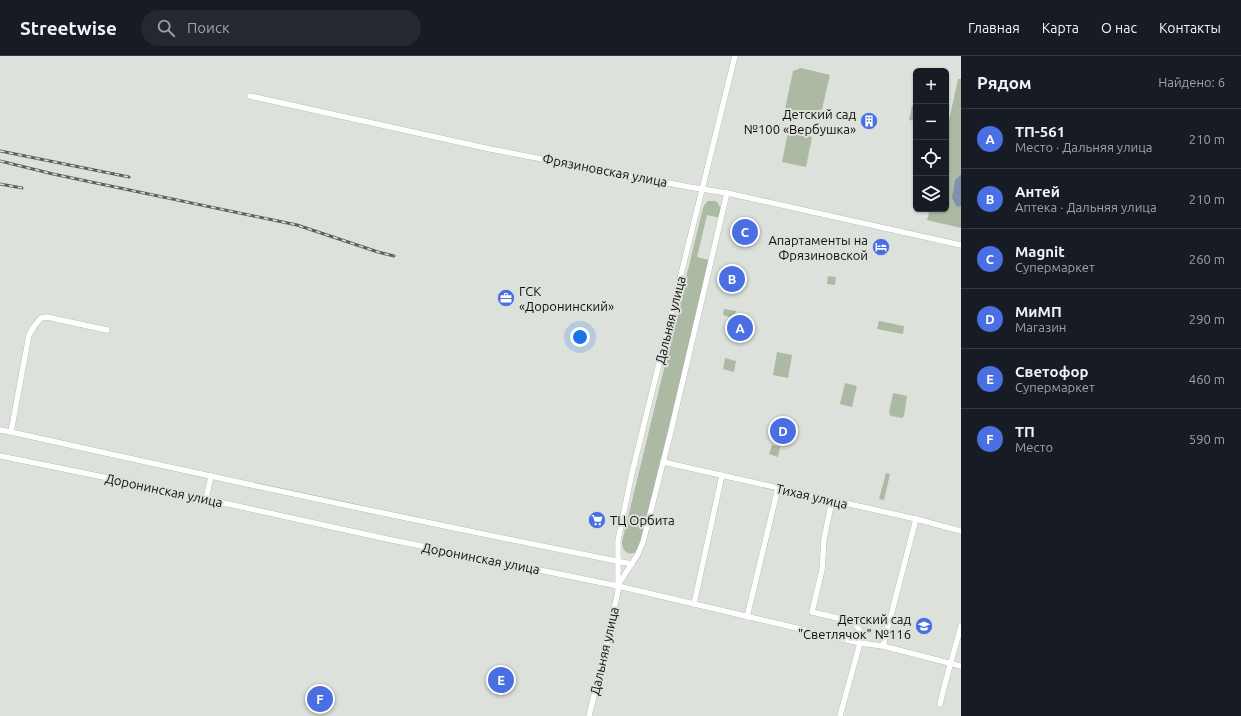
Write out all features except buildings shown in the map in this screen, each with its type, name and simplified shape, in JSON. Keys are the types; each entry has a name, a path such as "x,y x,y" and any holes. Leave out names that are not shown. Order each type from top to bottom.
{"street":[{"name":"Дальняя улица","path":"589,716 618,591 618,540 632,473 735,56"},
{"name":"Фрязиновская улица","path":"250,96 490,149 727,193 961,245"},
{"name":"Дальняя улица","path":"618,586 641,549 643,542 727,193"},
{"path":"11,432 29,335 41,318 47,317 107,330"},
{"path":"0,430 567,552 632,564"},
{"name":"Доронинская улица","path":"0,456 388,539 618,586 860,643 883,646 961,666"},
{"name":"Тихая улица","path":"663,462 916,519 961,531"},
{"path":"694,604 722,475"},
{"path":"206,499 211,476"},
{"path":"747,617 778,488"},
{"path":"832,500 824,539 822,570 812,612 855,622 860,632 860,643 840,716"},
{"path":"883,646 916,519"},
{"path":"940,704 961,626"}],"green space":[{"path":"801,68 830,75 822,109 811,114 785,109 793,71"},
{"path":"958,79 961,79 961,228 927,220 929,212 949,212 949,120"},
{"path":"912,106 913,106 913,121 909,120"},
{"path":"788,132 812,137 806,167 782,162"},
{"path":"708,201 715,201 719,204 720,218 707,215 697,257 709,260 640,547 636,552 628,553 624,550 622,542 703,208"},
{"path":"785,238 793,240 791,247 783,246"},
{"path":"828,276 836,277 835,285 827,284"},
{"path":"724,309 736,311 734,318 723,315"},
{"path":"879,321 904,326 903,334 877,329"},
{"path":"777,352 792,355 788,378 773,375"},
{"path":"725,358 736,361 734,372 723,369"},
{"path":"845,383 857,386 852,407 840,404"},
{"path":"893,393 907,396 904,416 902,418 891,416 889,413"},
{"path":"772,445 780,447 778,457 769,454"},
{"path":"886,473 890,474 884,500 879,499"}],"water":[{"path":"961,175 961,206 957,207 952,198 955,180"}],"railway":[{"path":"0,151 129,177"},
{"path":"0,161 53,174 297,225 394,256"},
{"path":"0,184 22,188"}],"place":[{"name":"Детский сад №100 «Вербушка»","path":"869,121"},
{"name":"Magnit","path":"745,232"},
{"name":"Апартаменты на Фрязиновской","path":"881,247"},
{"name":"Антей","path":"732,279"},
{"name":"ГСК «Доронинский»","path":"506,298"},
{"name":"ТП-561","path":"740,328"},
{"name":"МиМП","path":"783,431"},
{"name":"ТЦ Орбита","path":"597,520"},
{"name":"Детский сад \"Светлячок\" №116","path":"924,626"},
{"name":"Светофор","path":"501,680"},
{"name":"ТП","path":"320,699"}]}
